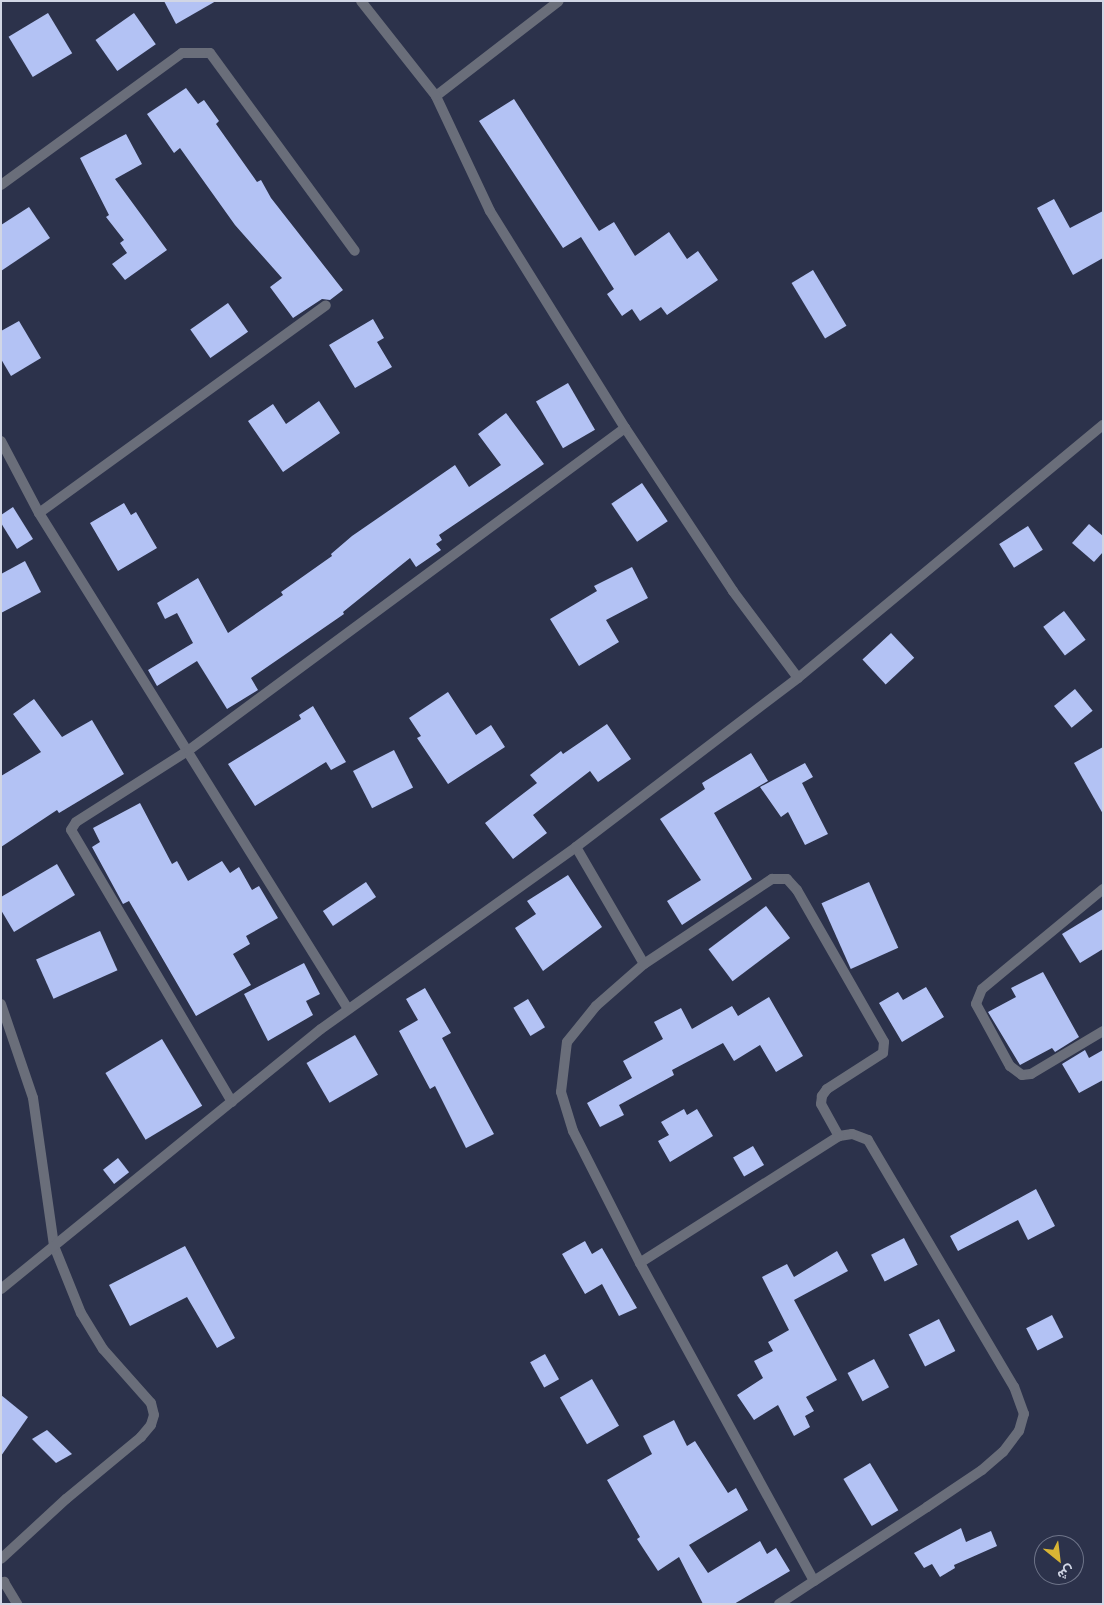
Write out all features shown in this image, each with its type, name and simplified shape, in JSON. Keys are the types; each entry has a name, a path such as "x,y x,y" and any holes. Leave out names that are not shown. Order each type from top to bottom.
{"street":[{"path":"361,1 436,96 490,211 625,428 732,591 798,678"},
{"path":"436,96 559,1"},
{"path":"1,185 182,53 210,54 355,251"},
{"path":"39,513 326,305"},
{"path":"1,1289 348,1009 576,847 798,678 1103,425"},
{"path":"232,1102 71,830 76,822 189,750 625,428"},
{"path":"1,441 39,513 189,750 348,1009"},
{"path":"576,847 644,964"},
{"path":"814,1581 640,1264 573,1131 561,1092 566,1042 596,1006 644,964 772,879 786,879 797,890 884,1042 883,1053 827,1089 822,1096 821,1104 839,1136"},
{"path":"1103,889 982,989 976,1004 1010,1066 1022,1075 1030,1074 1103,1032"},
{"path":"1,1004 33,1098 54,1246 80,1313 103,1349 151,1403 154,1415 151,1425 141,1437 66,1499 1,1559"},
{"path":"640,1264 839,1136 852,1134 868,1140 1014,1387 1024,1414 1014,1438 982,1470 779,1604"},
{"path":"2,1582 17,1604"}],"building":[{"path":"164,1 216,1 176,24"},
{"path":"48,13 72,53 33,77 9,37"},
{"path":"134,13 156,44 117,71 95,40"},
{"path":"186,88 198,104 204,100 219,121 216,124 257,182 261,180 271,198 343,290 330,300 322,299 293,318 270,287 282,278 235,225 180,148 174,153 147,114"},
{"path":"514,99 599,231 614,222 635,256 669,232 687,259 698,251 718,280 667,315 661,307 640,321 632,309 622,316 607,294 614,289 581,237 563,248 479,121"},
{"path":"126,134 142,164 115,179 167,250 125,280 112,264 127,253 120,243 124,240 106,217 109,215 80,158"},
{"path":"1054,199 1070,228 1103,211 1103,258 1073,275 1037,208"},
{"path":"29,207 50,238 1,271 1,225"},
{"path":"813,270 846,326 825,339 792,283"},
{"path":"228,303 248,332 210,358 190,329"},
{"path":"373,319 384,338 377,342 392,367 355,388 329,345"},
{"path":"19,321 41,358 11,376 1,359 1,331"},
{"path":"568,383 595,430 563,448 536,402"},
{"path":"319,401 340,433 283,472 248,421 273,404 286,424"},
{"path":"506,413 544,464 439,535 442,540 436,544 441,550 416,567 410,558 343,612 344,614 251,678 258,690 227,709 197,661 157,686 148,670 193,643 177,613 165,619 157,603 198,578 228,633 283,595 281,592 332,556 331,554 352,536 455,465 469,487 501,465 478,434"},
{"path":"642,483 668,521 637,542 611,504"},
{"path":"124,503 131,515 136,512 157,548 118,571 90,523"},
{"path":"13,507 33,539 17,549 1,523 1,515"},
{"path":"1089,524 1103,536 1103,552 1094,562 1072,543"},
{"path":"1028,526 1043,550 1014,568 999,544"},
{"path":"25,561 41,592 1,613 1,574"},
{"path":"632,567 648,598 606,620 619,642 579,666 550,619 597,591 594,586"},
{"path":"1064,611 1086,640 1065,655 1043,627"},
{"path":"891,633 914,658 886,684 862,660"},
{"path":"1075,689 1093,711 1072,728 1054,706"},
{"path":"448,692 476,735 491,725 505,747 448,784 417,738 421,736 409,718"},
{"path":"34,699 62,737 92,720 124,774 59,813 57,810 1,847 1,776 41,752 13,714"},
{"path":"313,706 346,762 331,770 326,762 255,806 228,764 301,719 299,715"},
{"path":"607,724 631,759 598,782 590,771 533,815 547,833 513,859 485,823 537,783 530,775 561,751 563,754"},
{"path":"1103,747 1103,814 1074,763"},
{"path":"394,750 413,787 372,808 353,771"},
{"path":"751,753 768,781 714,813 752,879 682,925 667,901 701,880 660,819 705,789 702,783"},
{"path":"805,763 813,777 802,783 828,834 805,845 788,812 781,817 760,787"},
{"path":"140,803 172,864 177,861 188,881 222,861 230,873 239,867 252,890 259,886 278,918 246,936 250,944 233,954 251,985 196,1016 129,901 123,904 92,847 100,842 93,828"},
{"path":"57,864 75,895 14,932 1,910 1,897"},
{"path":"568,875 602,927 543,971 515,928 536,914 527,901"},
{"path":"366,882 376,897 333,926 323,911"},
{"path":"869,882 898,948 851,969 821,903"},
{"path":"766,906 790,938 733,981 708,949"},
{"path":"1103,909 1103,949 1080,963 1062,934"},
{"path":"100,931 117,970 54,999 36,959"},
{"path":"304,963 320,994 306,1001 313,1015 268,1041 244,994"},
{"path":"1043,972 1079,1037 1055,1052 1052,1048 1020,1065 988,1012 1016,997 1011,988"},
{"path":"926,987 944,1017 902,1042 879,1003 898,992 903,1000"},
{"path":"425,988 451,1033 442,1038 494,1134 466,1148 435,1086 430,1089 399,1031 418,1020 406,999"},
{"path":"769,997 803,1056 776,1072 760,1045 734,1061 723,1043 672,1070 674,1075 619,1105 624,1115 600,1127 587,1103 632,1078 623,1061 663,1039 654,1022 681,1008 692,1029 732,1006 738,1016"},
{"path":"528,999 545,1027 530,1036 513,1008"},
{"path":"355,1035 378,1075 330,1103 307,1063"},
{"path":"162,1039 202,1106 146,1140 105,1073"},
{"path":"1085,1050 1089,1058 1103,1050 1103,1080 1079,1093 1062,1064"},
{"path":"684,1109 687,1115 697,1109 713,1136 670,1162 658,1141 669,1135 661,1122"},
{"path":"753,1146 764,1165 744,1177 733,1158"},
{"path":"118,1158 129,1172 114,1184 103,1170"},
{"path":"1036,1189 1055,1226 1028,1240 1018,1220 958,1251 950,1236"},
{"path":"904,1238 918,1265 885,1282 871,1255"},
{"path":"585,1241 592,1254 602,1248 637,1308 619,1316 602,1284 585,1294 562,1254"},
{"path":"185,1246 235,1338 217,1348 187,1297 130,1326 109,1285"},
{"path":"837,1251 848,1271 794,1300 837,1380 806,1397 814,1411 805,1416 810,1427 794,1436 778,1405 754,1420 737,1395 763,1378 754,1361 773,1351 768,1342 789,1330 762,1277 787,1264 794,1277"},
{"path":"1052,1315 1063,1337 1038,1350 1026,1328"},
{"path":"939,1319 955,1351 925,1367 909,1334"},
{"path":"545,1354 559,1379 544,1388 530,1362"},
{"path":"874,1359 889,1387 863,1401 848,1373"},
{"path":"592,1379 619,1426 587,1444 560,1398"},
{"path":"1,1395 28,1417 1,1456"},
{"path":"674,1420 687,1446 695,1441 728,1493 736,1488 748,1510 689,1545 708,1573 760,1541 767,1554 776,1548 790,1571 734,1604 703,1604 679,1557 658,1571 637,1539 640,1537 607,1480 652,1454 643,1436"},
{"path":"47,1430 72,1454 56,1463 32,1439"},
{"path":"870,1463 898,1510 872,1526 843,1479"},
{"path":"961,1528 966,1542 991,1531 997,1546 954,1565 955,1568 940,1577 932,1564 924,1568 914,1553"}]}
